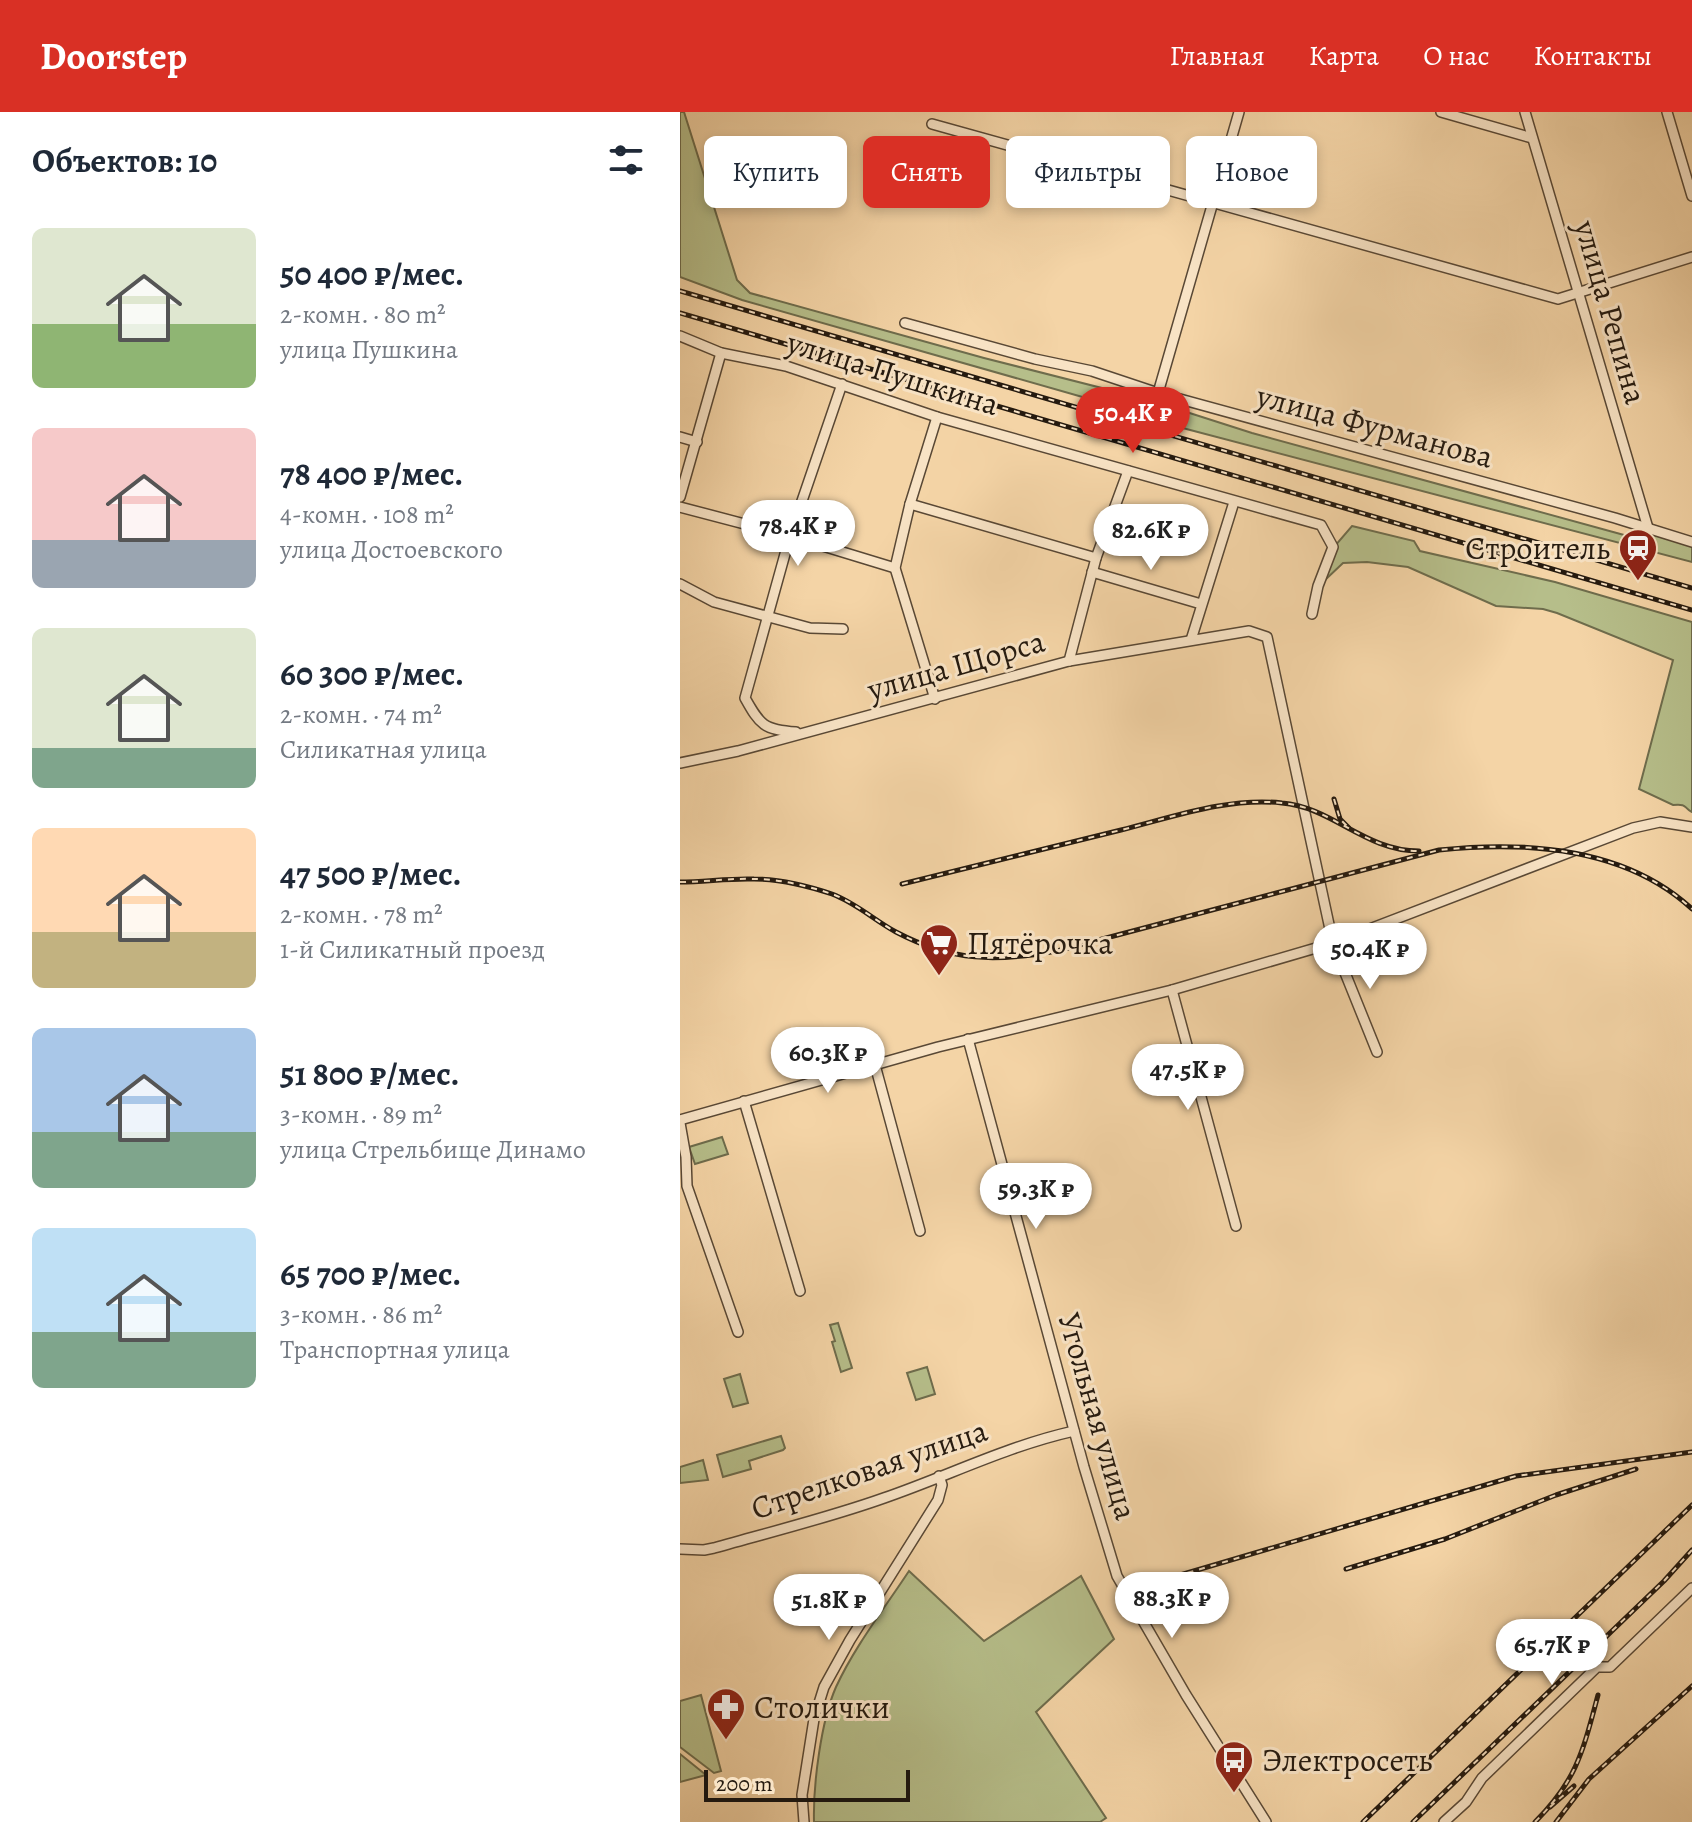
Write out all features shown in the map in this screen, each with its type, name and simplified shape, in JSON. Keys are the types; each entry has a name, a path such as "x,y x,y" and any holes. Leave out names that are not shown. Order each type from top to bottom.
{"street":[{"path":"1232,136 1239,112"},
{"path":"1441,112 1532,138"},
{"name":"улица Репина","path":"1525,112 1648,528"},
{"path":"1667,112 1692,196"},
{"path":"932,124 1186,196"},
{"path":"1158,393 1211,208"},
{"path":"1230,208 1558,299 1692,257"},
{"name":"улица Фурманова","path":"905,323 1035,359 1092,371 1158,393 1692,542"},
{"name":"улица Пушкина","path":"680,336 721,353 786,366 937,417 1321,525 1333,547 1318,586 1312,614"},
{"path":"680,497 721,353"},
{"path":"807,733 777,731 758,722 745,698 790,536 842,384"},
{"path":"935,699 895,568 910,504 937,417"},
{"path":"680,437 697,442"},
{"path":"1069,661 1096,558 1128,471"},
{"path":"1191,640 1234,502"},
{"path":"910,504 1096,558"},
{"path":"680,507 895,568"},
{"path":"1092,572 1201,604"},
{"path":"680,584 714,602 810,628 843,629"},
{"name":"улица Щорса","path":"680,763 807,733 1069,661 1249,631 1267,637 1333,943"},
{"path":"738,1332 687,1186 680,1122 744,1101 968,1039 1172,990 1333,943 1633,828 1660,822 1692,827"},
{"path":"1333,943 1377,1052"},
{"path":"1172,990 1236,1226"},
{"name":"Угольная улица","path":"968,1039 1074,1431 1117,1576 1186,1695 1266,1822"},
{"path":"875,1065 920,1231"},
{"path":"744,1101 800,1291"},
{"name":"Стрелковая улица","path":"680,1549 714,1548 858,1507 1003,1450 1074,1431"},
{"path":"804,1822 804,1782 814,1719 824,1687 938,1500 942,1485 939,1476"},
{"path":"1444,1822 1466,1802 1482,1778 1597,1667 1610,1667 1692,1588"}],"green space":[{"path":"680,112 684,112 704,175 704,208 714,208 737,280 750,293 1149,400 1252,433 1635,538 1638,530 1692,546 1692,562 1175,426 742,300 680,277"},
{"path":"1352,526 1414,541 1420,551 1555,582 1692,622 1692,812 1683,805 1673,805 1639,789 1673,660 1557,613 1496,606 1408,567 1367,562 1343,563 1324,581 1334,547"},
{"path":"722,1137 728,1154 695,1164 689,1147"},
{"path":"838,1323 852,1368 841,1372 830,1325"},
{"path":"927,1367 935,1394 916,1400 907,1373"},
{"path":"740,1374 748,1403 733,1407 724,1379"},
{"path":"781,1436 783,1450 749,1461 751,1469 723,1477 717,1455"},
{"path":"703,1460 708,1480 680,1483 680,1467"},
{"path":"909,1571 984,1641 1081,1576 1114,1639 1036,1712 1106,1818 1100,1822 814,1822 819,1753 836,1687 861,1642"},
{"path":"701,1695 721,1771 714,1773 680,1747 680,1701"},
{"path":"680,1754 706,1775 680,1782"}],"railway":[{"path":"680,291 1692,588"},
{"path":"680,313 1692,610"},
{"path":"1334,799 1340,819 1349,828"},
{"path":"902,884 1181,814 1241,803 1300,806 1382,844 1419,851"},
{"path":"680,882 754,879 804,886 841,898 917,942 956,954 994,958 1057,951 1439,850 1472,847 1539,848 1605,861 1636,872 1665,888 1692,909"},
{"path":"1153,1583 1516,1476 1692,1452"},
{"path":"1346,1569 1445,1539 1556,1495 1636,1469"},
{"path":"1363,1822 1692,1505"},
{"path":"1413,1822 1664,1581 1692,1550"},
{"path":"1556,1822 1589,1779 1692,1686"},
{"path":"1535,1822 1560,1792 1577,1764 1598,1695"},
{"path":"1550,1807 1574,1786"}],"place":[{"name":"Строитель","path":"1638,582"},
{"name":"Пятёрочка","path":"939,977"},
{"name":"Столички","path":"726,1741"},
{"name":"Электросеть","path":"1234,1794"}]}
